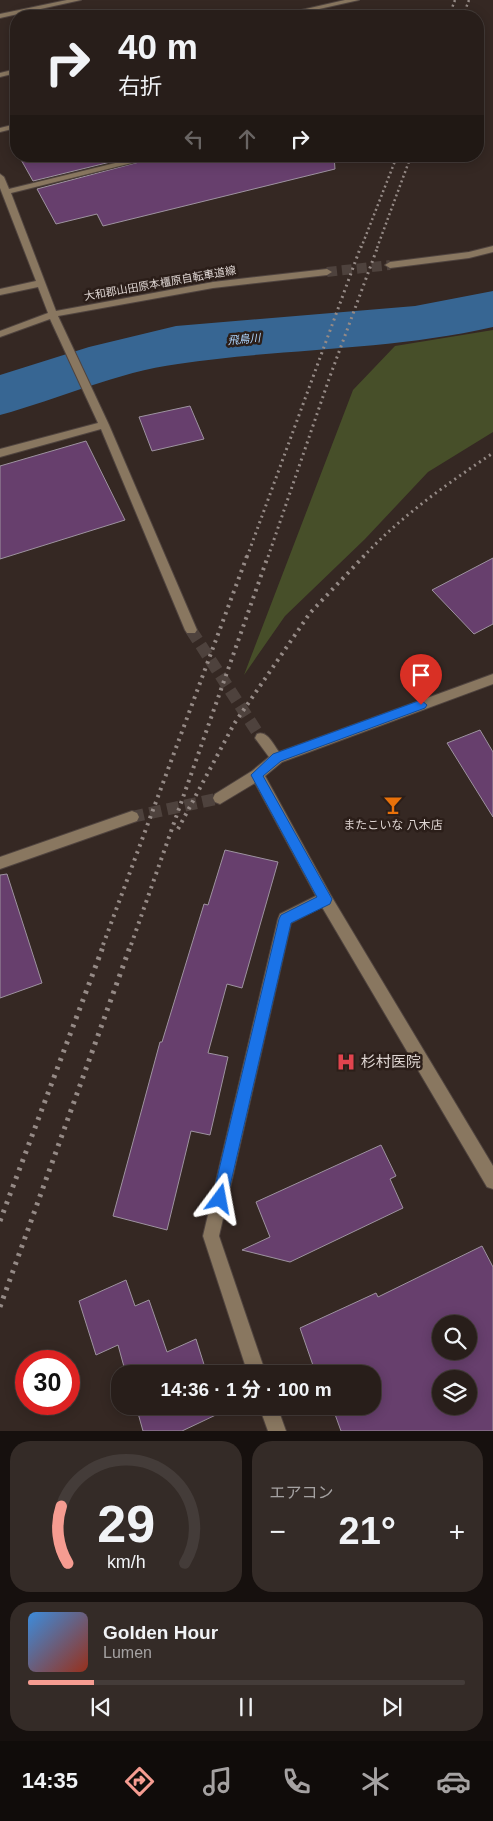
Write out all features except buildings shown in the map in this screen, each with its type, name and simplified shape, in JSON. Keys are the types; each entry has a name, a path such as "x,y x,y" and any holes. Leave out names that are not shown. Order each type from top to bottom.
{"street":[{"path":"29,10 77,0"},
{"path":"302,0 311,10 355,0"},
{"path":"6,192 131,162"},
{"path":"0,178 59,330 104,425 191,630"},
{"path":"390,265 469,255 493,249"},
{"name":"大和郡山田原本橿原自転車道線","path":"0,334 54,314 213,285 327,272"},
{"path":"0,292 41,283"},
{"path":"0,453 104,425"},
{"path":"220,798 256,775 277,758 493,678"},
{"path":"261,738 277,758"},
{"path":"256,775 326,899 493,1181"},
{"path":"0,864 132,818"},
{"path":"254,1365 211,1236 285,919 326,899"},
{"path":"271,1415 277,1431"}],"green space":[{"path":"493,330 493,432 428,472 365,539 285,616 244,675 353,390 395,346"}],"waterway":[{"name":"飛鳥川","path":"0,395 131,354 176,345 255,336 415,324 493,309"}],"tunnel":[{"path":"327,272 390,265"},
{"path":"191,630 261,738"},
{"path":"132,817 220,798"}],"railway":[{"path":"451,10 455,0"},
{"path":"465,10 469,0"},
{"path":"361,248 395,162"},
{"path":"377,248 409,162"},
{"path":"247,557 361,246"},
{"path":"268,557 329,379 378,246"},
{"path":"364,556 409,514 493,453"},
{"path":"103,945 247,556"},
{"path":"131,945 268,556"},
{"path":"178,829 234,724 310,613 364,556"},
{"path":"0,1221 104,944"},
{"path":"0,1307 131,944"}],"place":[{"name":"またこいな 八木店","path":"393,805"},
{"name":"杉村医院","path":"346,1062"}],"route":[{"path":"220,1199 285,919 326,899 256,775 277,758 421,705"}]}
